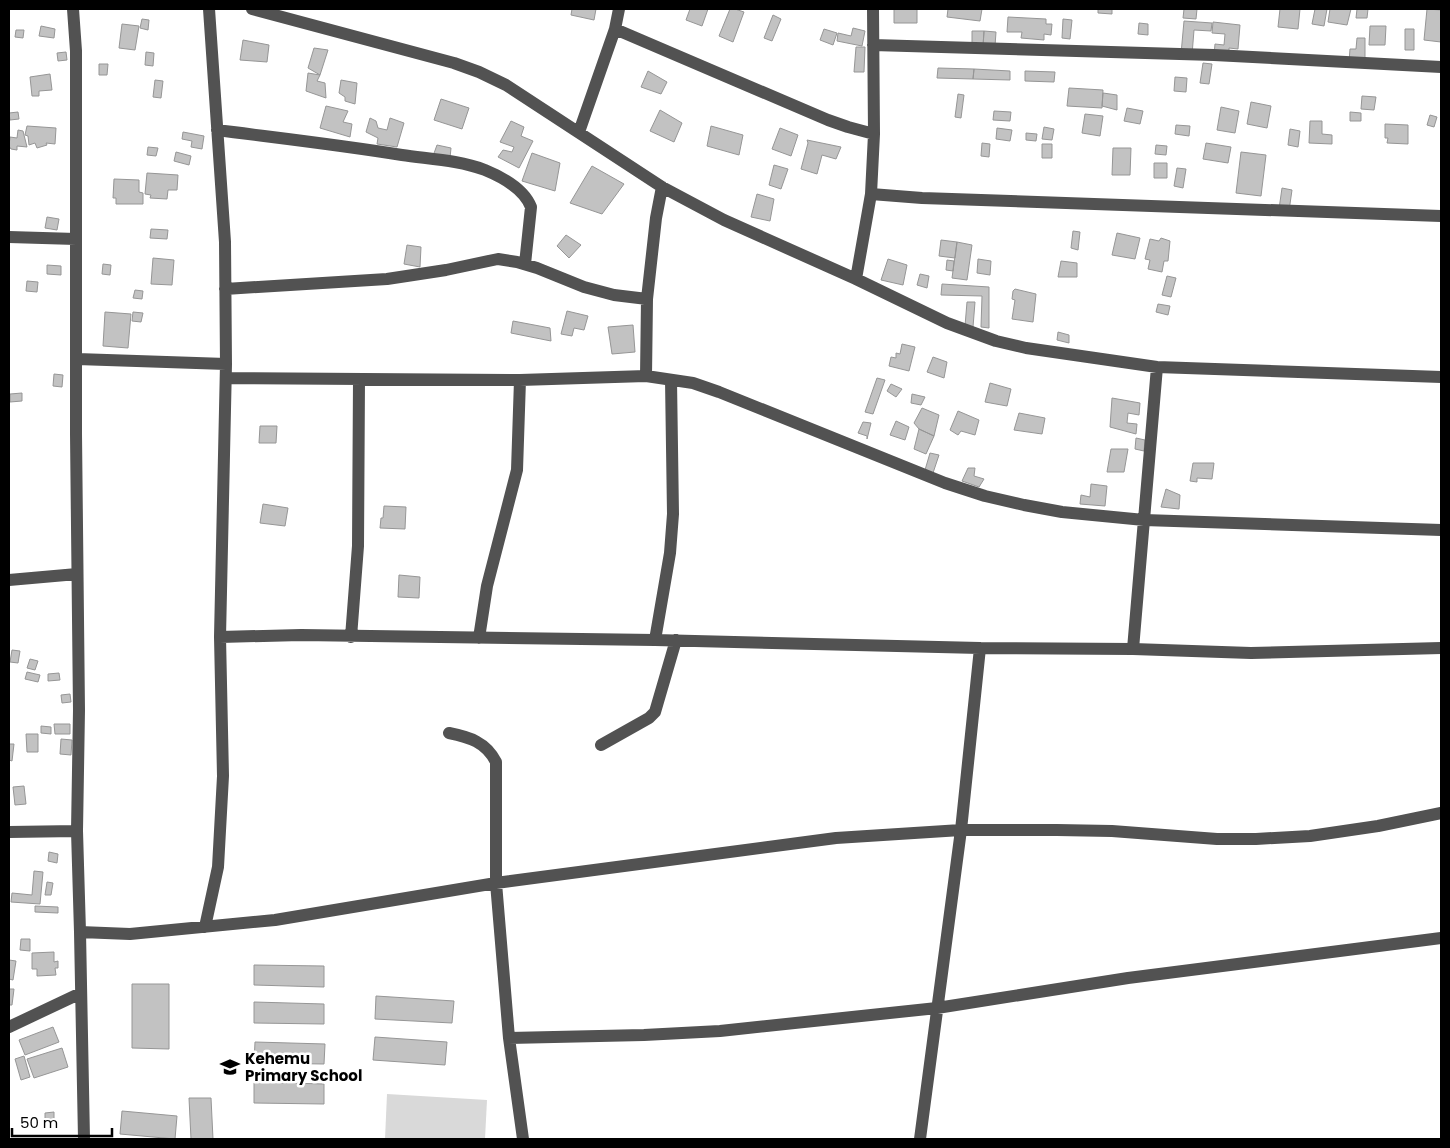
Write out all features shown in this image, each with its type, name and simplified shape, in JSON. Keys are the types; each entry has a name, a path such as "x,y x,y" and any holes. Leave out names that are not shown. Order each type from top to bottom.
{"street":[{"path":"73,9 76,51 79,710 77,831 84,1139"},
{"path":"205,927 218,867 223,776 220,637 226,378 225,242 209,9"},
{"path":"252,9 454,63 479,72 506,85 662,187 724,220 856,279 947,323 996,341 1026,348 1157,367 1441,378"},
{"path":"579,132 616,29 619,9"},
{"path":"856,279 871,194 874,134 873,9"},
{"path":"616,29 828,120 874,134"},
{"path":"873,45 1214,55 1441,67"},
{"path":"217,130 384,152 469,165 486,170 502,178 523,194 531,207 525,264"},
{"path":"646,376 647,299 656,218 662,187"},
{"path":"871,194 922,198 1441,216"},
{"path":"9,237 76,239"},
{"path":"225,289 387,279 446,270 498,259 525,264 584,287 614,295 647,299"},
{"path":"77,359 226,364"},
{"path":"1133,649 1157,367"},
{"path":"226,378 520,380 646,376 693,383 719,392 945,484 984,496 1062,512 1144,520 1441,530"},
{"path":"351,637 358,546 359,380"},
{"path":"479,638 487,586 517,470 520,380"},
{"path":"655,640 670,553 673,514 671,380"},
{"path":"9,580 77,574"},
{"path":"220,637 301,635 676,640 1251,653 1441,648"},
{"path":"601,745 649,718 655,712 676,640"},
{"path":"920,1139 961,830 980,648"},
{"path":"449,733 471,738 482,745 496,762 496,883 509,1038 523,1139"},
{"path":"80,932 130,934 275,920 496,883 836,838 961,830 1112,831 1217,839 1256,839 1310,836 1378,826 1441,813"},
{"path":"9,832 77,831"},
{"path":"509,1038 720,1031 937,1008 1128,978 1441,938"},
{"path":"9,1027 81,993"}],"shaded area":[{"path":"387,1094 487,1100 485,1139 385,1139"}],"building":[{"path":"572,9 596,9 594,20 571,15"},
{"path":"690,9 708,9 702,26 686,20"},
{"path":"730,9 744,12 733,42 719,36"},
{"path":"894,9 917,9 917,23 894,23"},
{"path":"948,9 982,9 980,21 947,17"},
{"path":"1098,9 1112,9 1112,14 1098,13"},
{"path":"1184,9 1197,9 1196,19 1183,18"},
{"path":"1280,9 1300,9 1298,29 1278,27"},
{"path":"1315,9 1327,9 1324,26 1312,24"},
{"path":"1330,9 1351,9 1347,25 1328,22"},
{"path":"1357,9 1368,9 1367,18 1356,18"},
{"path":"1427,9 1441,10 1441,42 1424,40"},
{"path":"773,15 781,19 772,41 764,38"},
{"path":"1008,17 1046,19 1046,24 1052,24 1051,35 1044,34 1044,40 1021,38 1022,32 1007,32"},
{"path":"142,19 149,20 148,30 140,28"},
{"path":"1063,19 1072,20 1070,39 1062,38"},
{"path":"1184,21 1212,23 1211,31 1194,30 1192,55 1181,54"},
{"path":"1213,22 1240,25 1238,49 1229,48 1229,56 1214,55 1215,44 1224,45 1225,34 1212,33"},
{"path":"1139,23 1148,24 1148,35 1138,34"},
{"path":"122,24 139,26 135,50 119,48"},
{"path":"41,26 55,29 54,38 39,36"},
{"path":"1370,26 1386,26 1385,45 1369,45"},
{"path":"853,28 865,31 862,46 837,41 838,33 851,36"},
{"path":"824,29 837,33 833,45 820,40"},
{"path":"1405,29 1414,29 1414,50 1405,50"},
{"path":"16,30 24,30 23,38 15,37"},
{"path":"972,31 984,31 983,47 972,46"},
{"path":"984,31 996,32 995,46 983,46"},
{"path":"1357,38 1365,38 1365,62 1349,62 1350,49 1356,49"},
{"path":"243,40 269,45 267,62 240,60"},
{"path":"856,47 865,47 864,72 854,72"},
{"path":"314,48 328,50 320,75 308,68"},
{"path":"66,52 67,60 58,61 57,53"},
{"path":"146,52 154,53 153,66 145,65"},
{"path":"1203,63 1212,64 1209,84 1200,83"},
{"path":"99,64 108,64 107,75 99,75"},
{"path":"938,68 974,69 973,79 937,78"},
{"path":"974,69 1010,71 1010,80 973,79"},
{"path":"648,71 667,82 661,94 641,87"},
{"path":"1025,71 1055,72 1054,82 1025,81"},
{"path":"308,73 320,75 317,81 325,83 326,98 306,91"},
{"path":"50,74 52,90 39,91 39,96 32,96 30,77"},
{"path":"1175,77 1187,78 1186,92 1174,91"},
{"path":"155,80 163,81 161,98 153,97"},
{"path":"341,80 357,83 355,104 345,101 345,97 339,93"},
{"path":"1069,88 1103,90 1102,108 1067,106"},
{"path":"1103,93 1117,95 1117,110 1102,106"},
{"path":"958,94 964,95 961,118 955,117"},
{"path":"1362,96 1376,97 1374,110 1361,109"},
{"path":"441,99 469,108 462,129 434,120"},
{"path":"1251,102 1271,106 1267,128 1247,124"},
{"path":"326,106 348,111 343,122 352,124 350,137 320,128"},
{"path":"1221,107 1239,111 1235,133 1217,130"},
{"path":"1127,108 1143,111 1140,124 1124,121"},
{"path":"660,110 682,123 674,142 650,131"},
{"path":"994,111 1011,112 1010,121 993,120"},
{"path":"18,112 19,119 10,120 9,113"},
{"path":"1350,112 1361,113 1361,121 1350,121"},
{"path":"1085,114 1103,116 1100,136 1082,133"},
{"path":"1430,115 1437,117 1434,127 1427,125"},
{"path":"370,118 376,121 378,128 387,130 390,118 404,123 397,147 377,144 378,138 366,132"},
{"path":"511,121 524,127 521,136 533,141 519,168 498,157 503,150 512,152 514,147 500,142"},
{"path":"1310,121 1322,121 1322,134 1332,135 1332,144 1309,143"},
{"path":"1385,124 1408,125 1408,144 1387,143 1388,138 1385,138"},
{"path":"1176,125 1190,126 1189,136 1175,134"},
{"path":"27,126 56,128 55,144 46,143 47,145 37,148 35,143 29,145 28,136 25,135"},
{"path":"711,126 743,135 739,155 707,146"},
{"path":"1044,127 1054,129 1052,140 1042,139"},
{"path":"780,128 798,135 791,156 772,149"},
{"path":"997,128 1012,130 1010,141 996,139"},
{"path":"1290,129 1300,131 1298,147 1288,145"},
{"path":"18,130 23,131 27,147 17,146 17,150 11,149 9,146 10,137 17,138"},
{"path":"183,132 204,136 202,149 191,147 192,141 182,139"},
{"path":"1026,133 1037,134 1036,141 1026,140"},
{"path":"807,140 841,147 836,159 822,155 817,174 801,169 808,143"},
{"path":"982,143 990,144 989,157 981,156"},
{"path":"1206,143 1231,147 1228,163 1203,159"},
{"path":"1042,144 1052,144 1052,158 1042,158"},
{"path":"437,145 451,148 450,158 433,156"},
{"path":"1156,145 1167,146 1166,155 1155,154"},
{"path":"148,147 158,148 156,156 147,155"},
{"path":"1113,148 1131,148 1130,175 1112,175"},
{"path":"176,152 191,156 189,165 174,161"},
{"path":"1241,152 1266,155 1261,196 1236,193"},
{"path":"532,153 560,163 555,191 522,181"},
{"path":"1154,163 1167,163 1167,178 1154,178"},
{"path":"774,165 788,169 781,189 769,185"},
{"path":"592,166 624,184 602,214 570,203"},
{"path":"1177,168 1186,169 1183,188 1174,186"},
{"path":"147,173 178,175 177,190 168,190 167,199 150,198 151,195 145,194"},
{"path":"114,179 139,180 139,192 143,193 143,204 116,204 116,198 113,198"},
{"path":"1282,188 1292,190 1289,211 1279,209"},
{"path":"757,194 774,199 770,221 751,217"},
{"path":"47,217 59,219 57,230 45,228"},
{"path":"151,229 168,230 167,239 150,238"},
{"path":"1073,231 1080,232 1078,250 1071,248"},
{"path":"1117,233 1140,238 1135,259 1112,255"},
{"path":"566,235 581,245 569,258 557,246"},
{"path":"1161,238 1170,241 1168,261 1164,261 1162,272 1148,269 1150,260 1145,259 1150,239 1159,241"},
{"path":"941,240 957,242 955,258 939,256"},
{"path":"957,242 972,245 967,280 952,278"},
{"path":"407,245 421,247 420,267 404,264"},
{"path":"153,258 174,260 172,285 151,284"},
{"path":"888,259 907,265 903,285 881,280"},
{"path":"978,259 991,261 990,275 977,273"},
{"path":"947,260 954,261 953,271 946,270"},
{"path":"1061,261 1077,263 1077,277 1058,277"},
{"path":"103,264 111,265 110,275 102,274"},
{"path":"47,265 61,266 61,275 47,274"},
{"path":"920,274 929,276 927,288 917,285"},
{"path":"1167,276 1176,278 1171,297 1162,295"},
{"path":"27,281 38,282 37,292 26,291"},
{"path":"942,284 989,287 989,328 981,327 982,296 941,295"},
{"path":"1015,289 1036,294 1033,322 1012,319 1015,300 1012,299"},
{"path":"135,290 143,291 142,299 133,298"},
{"path":"967,302 975,302 973,327 965,326"},
{"path":"1158,304 1170,306 1168,315 1156,312"},
{"path":"567,311 588,316 584,330 574,328 572,336 561,334"},
{"path":"105,312 131,314 128,348 103,346"},
{"path":"133,312 143,313 141,322 132,321"},
{"path":"513,321 550,328 551,341 511,333"},
{"path":"633,325 635,352 612,354 608,327"},
{"path":"1058,332 1069,335 1069,343 1057,340"},
{"path":"902,344 915,347 909,371 889,366 891,357 896,358 896,353 900,354"},
{"path":"933,357 947,362 944,378 927,372"},
{"path":"54,374 63,375 62,387 53,386"},
{"path":"877,378 885,380 873,414 865,412"},
{"path":"990,383 1011,389 1007,406 985,402"},
{"path":"891,384 902,389 896,397 887,391"},
{"path":"22,393 22,401 10,402 10,394"},
{"path":"912,394 925,397 921,405 911,403"},
{"path":"1112,398 1140,403 1139,415 1128,413 1127,423 1137,424 1136,434 1110,427"},
{"path":"922,408 939,415 934,436 919,429 914,423"},
{"path":"958,411 979,420 975,435 961,431 958,435 950,430"},
{"path":"1019,413 1045,418 1042,434 1014,430"},
{"path":"896,421 909,427 905,440 890,435"},
{"path":"863,422 871,423 867,439 867,436 858,433"},
{"path":"260,426 277,426 276,443 259,443"},
{"path":"919,429 934,436 926,454 914,449"},
{"path":"1136,438 1145,440 1144,451 1135,449"},
{"path":"1111,449 1128,449 1124,472 1107,472"},
{"path":"930,453 939,455 933,473 925,470"},
{"path":"1193,463 1214,463 1212,479 1197,478 1197,482 1190,481"},
{"path":"968,468 975,468 974,476 984,479 979,487 962,481"},
{"path":"1091,484 1107,486 1105,506 1080,504 1081,495 1090,497"},
{"path":"1166,489 1180,495 1179,509 1161,507"},
{"path":"263,504 288,508 285,526 260,523"},
{"path":"384,506 406,507 405,529 380,528"},
{"path":"399,575 420,577 419,598 398,597"},
{"path":"12,650 20,651 18,663 10,662"},
{"path":"30,659 38,661 35,670 27,668"},
{"path":"27,672 40,675 38,682 25,679"},
{"path":"59,673 60,680 48,681 48,674"},
{"path":"70,694 71,702 62,703 61,695"},
{"path":"54,724 70,724 70,734 55,734"},
{"path":"41,726 51,727 51,734 41,733"},
{"path":"26,734 38,734 38,752 27,752"},
{"path":"61,739 72,740 71,755 60,754"},
{"path":"9,744 14,744 12,761 9,760"},
{"path":"24,786 26,804 15,805 13,787"},
{"path":"49,852 58,854 57,863 48,861"},
{"path":"34,871 43,872 40,904 11,902 12,893 32,895"},
{"path":"47,882 53,883 51,895 45,895"},
{"path":"35,906 58,907 58,913 35,912"},
{"path":"21,939 30,939 30,951 20,950"},
{"path":"54,952 54,962 58,961 58,968 55,968 56,975 37,976 37,969 32,969 32,953"},
{"path":"9,960 16,961 13,980 9,979"},
{"path":"254,965 324,966 324,987 254,985"},
{"path":"132,984 169,984 169,1049 132,1048"},
{"path":"9,989 14,989 12,1005 9,1005"},
{"path":"376,996 454,1001 452,1023 375,1019"},
{"path":"254,1002 324,1004 324,1024 254,1023"},
{"path":"53,1027 59,1042 25,1055 19,1040"},
{"path":"375,1037 447,1042 445,1065 373,1060"},
{"path":"255,1042 325,1044 324,1064 254,1063"},
{"path":"62,1048 68,1067 34,1078 27,1059"},
{"path":"24,1056 30,1077 21,1080 15,1059"},
{"path":"254,1082 324,1084 324,1104 254,1103"},
{"path":"189,1098 211,1098 213,1139 191,1139"},
{"path":"122,1111 177,1116 175,1139 120,1134"},
{"path":"54,1112 54,1120 45,1121 45,1113"}],"place":[{"name":"Kehemu Primary School","path":"230,1067"}]}
